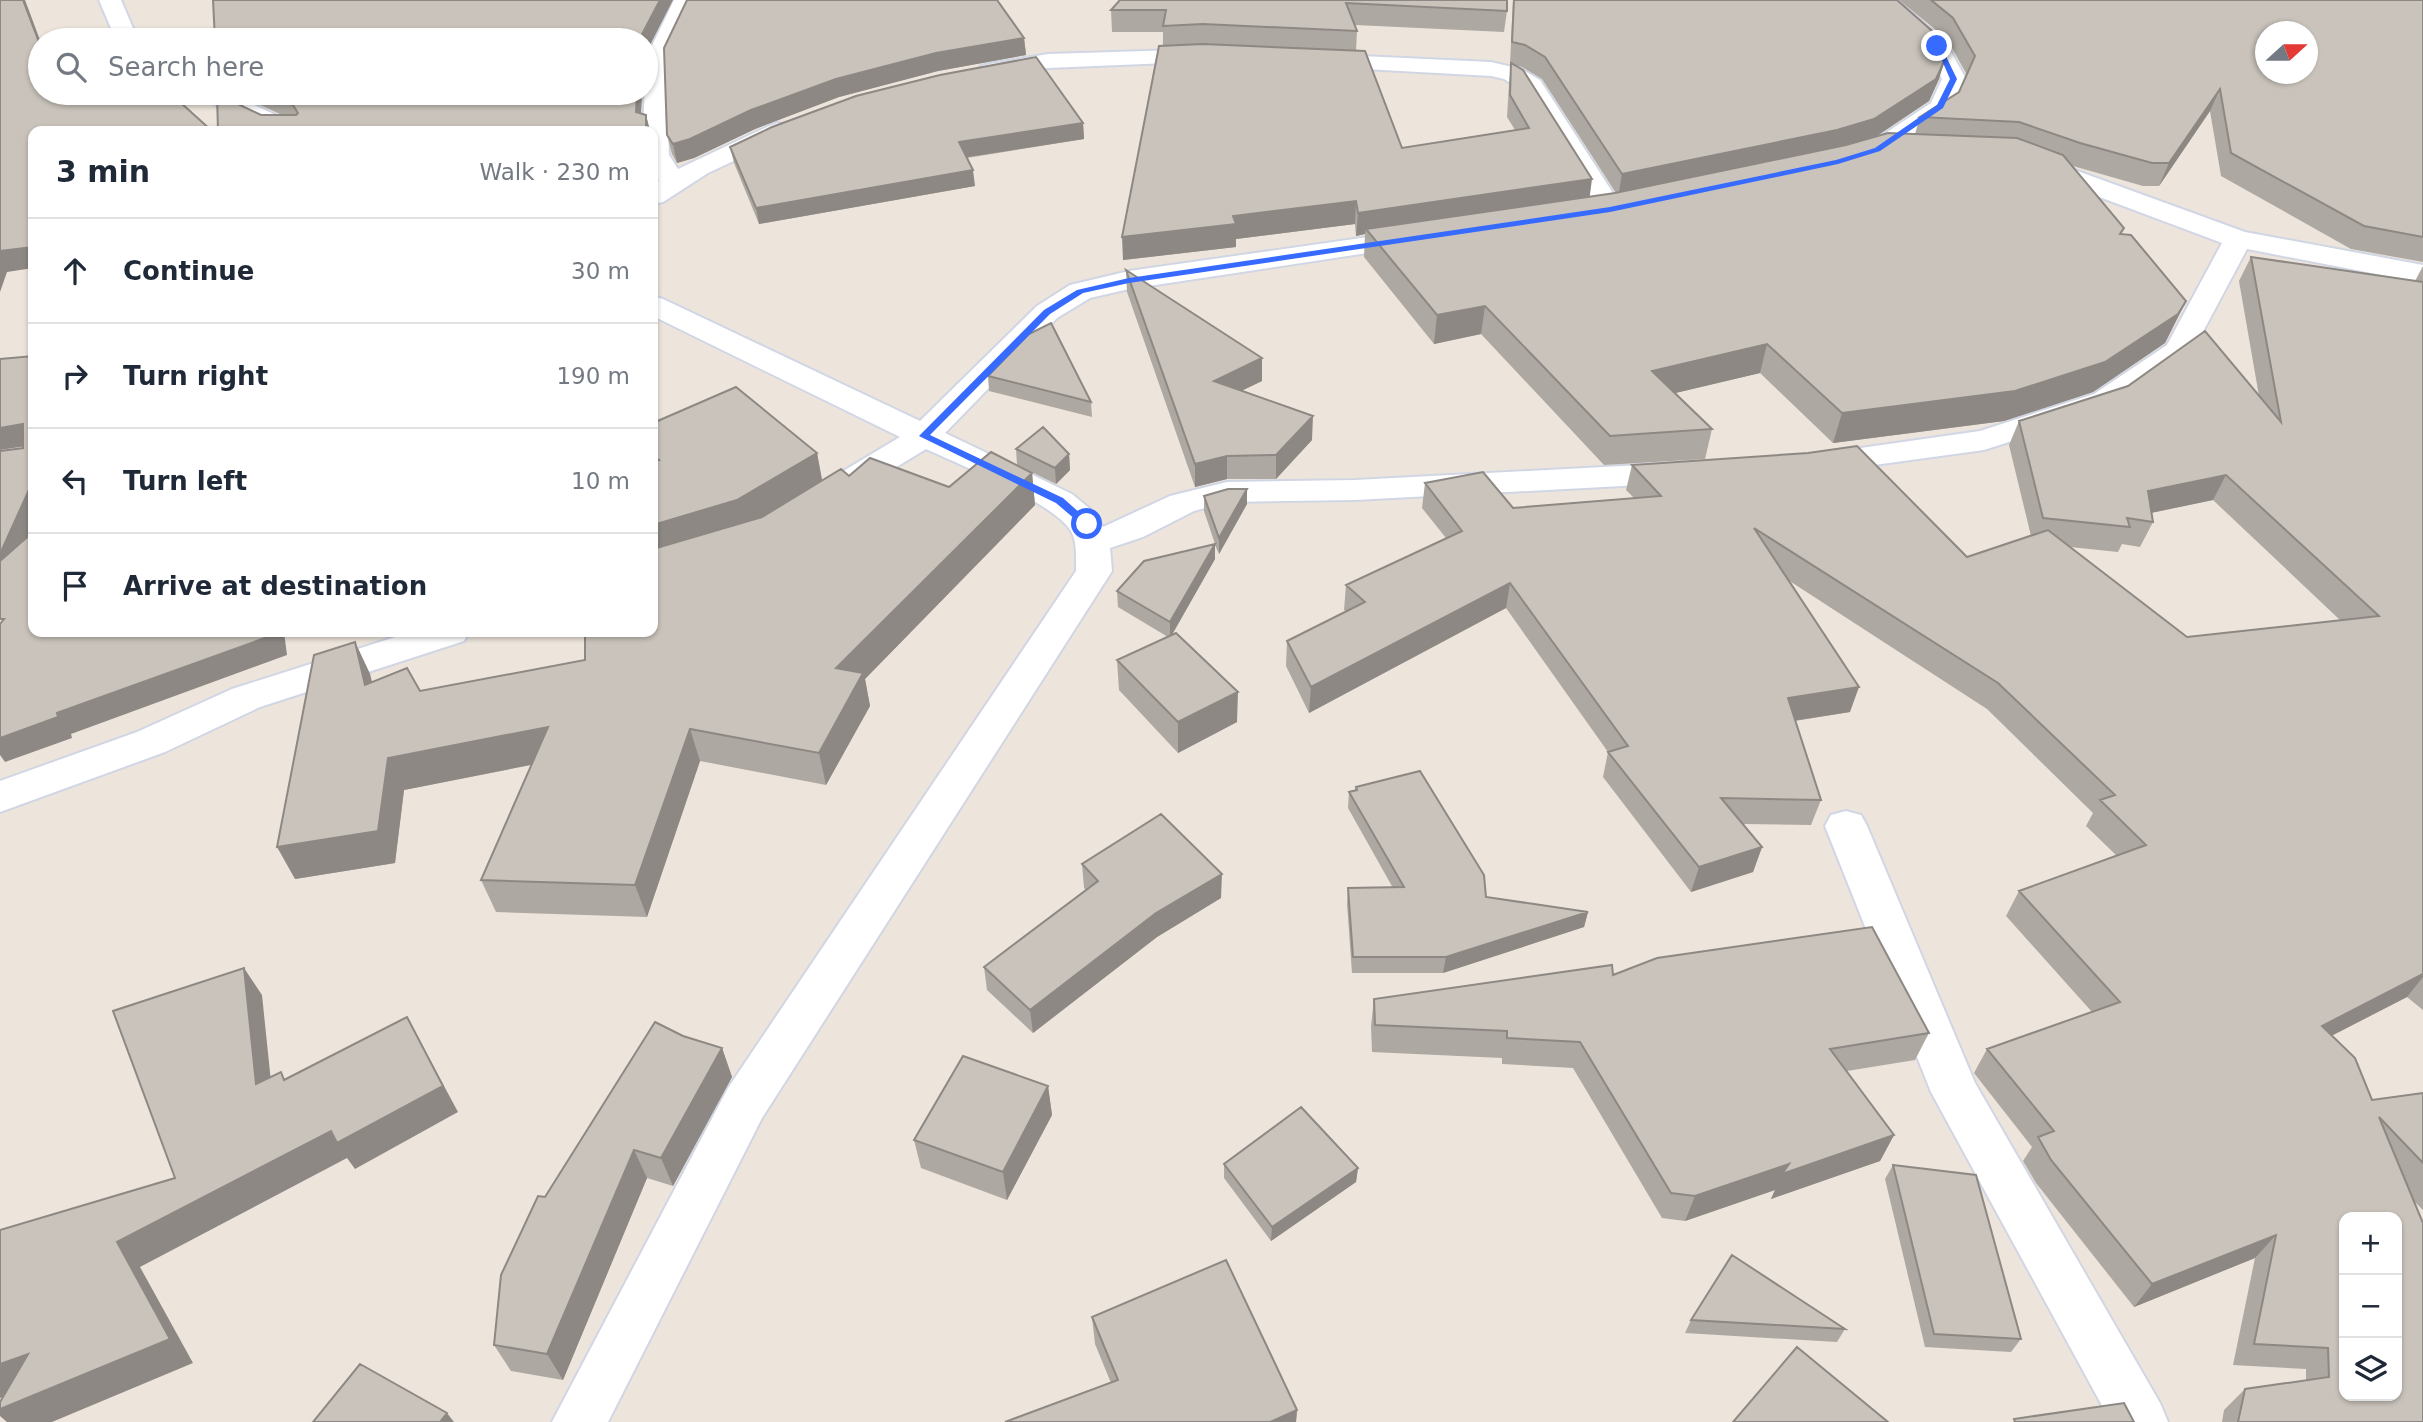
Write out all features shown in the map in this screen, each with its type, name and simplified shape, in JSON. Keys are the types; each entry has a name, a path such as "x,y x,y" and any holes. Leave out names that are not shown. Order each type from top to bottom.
{"street":[{"path":"110,0 122,28"},
{"path":"658,57 685,0"},
{"path":"1825,165 1878,149 1941,107 1954,79 1937,46 1887,1"},
{"path":"966,76 1048,61 1123,57 1231,57"},
{"path":"1299,60 1491,69 1512,74 1531,85 1610,209"},
{"path":"235,105 279,126"},
{"path":"655,105 655,126"},
{"path":"658,165 663,189 699,167 801,123"},
{"path":"1878,149 1918,151"},
{"path":"2011,155 2238,239 2423,274"},
{"path":"817,501 924,436 1047,312 1080,292 1129,280 1445,234"},
{"path":"1787,466 1984,440 2105,401 2179,350 2238,239"},
{"path":"579,1422 745,1103 1094,570 1093,542 1087,524 1060,500 658,307"},
{"path":"1093,542 1131,529 1182,503 1227,492 1355,490 1707,471"},
{"path":"0,797 151,742 246,698 435,637"},
{"path":"1846,826 1955,1092 2141,1422"}],"building":[{"path":"0,0 23,0 34,28 28,28 28,105 183,105 206,126 28,126 28,248 0,251"},
{"path":"213,0 660,0 645,28 214,28"},
{"path":"687,0 997,0 1024,38 936,53 836,79 751,110 690,139 673,144 667,135 664,48"},
{"path":"1120,0 1507,0 1507,11 1346,3 1357,31 1203,24 1163,26 1166,10 1111,10"},
{"path":"1514,0 1897,0 1931,30 1946,57 1936,79 1874,119 1837,130 1622,174 1545,57 1525,45 1512,42"},
{"path":"1931,0 2423,0 2423,237 2364,226 2231,153 2220,89 2169,163 2152,163 2019,122 1920,117 1959,92 1975,56 1953,18"},
{"path":"1203,44 1365,51 1402,148 1529,128 1510,95 1511,63 1523,70 1592,179 1358,213 1356,201 1233,216 1236,224 1122,237 1159,46"},
{"path":"1036,57 1083,123 959,142 973,170 756,208 730,147 772,127 856,96 940,75"},
{"path":"217,105 240,105 261,115 298,113 293,105 636,105 636,112 646,115 646,126 218,126"},
{"path":"1888,133 2017,138 2063,155 2124,228 2120,234 2131,235 2186,301 2178,314 2105,362 2015,391 1842,413 1767,344 1652,371 1712,429 1610,436 1485,306 1437,315 1366,229 1615,193 1846,145"},
{"path":"2251,257 2423,282 2423,974 2322,1026 2355,1058 2372,1100 2423,1093 2423,1163 2379,1117 2423,1223 2423,1422 2238,1422 2245,1389 2329,1377 2328,1348 2254,1344 2276,1235 2152,1284 2051,1160 2038,1137 2054,1131 1987,1049 2120,1002 2019,891 2146,845 2100,800 2115,795 1998,683 1754,528 1859,687 1788,698 1821,800 1721,798 1762,847 1699,867 1608,752 1628,746 1510,583 1311,687 1287,641 1365,602 1346,585 1462,531 1425,483 1483,472 1513,508 1661,496 1632,465 1808,453 1857,446 1967,557 2048,530 2187,637 2379,616 2226,475 2148,491 2153,522 2127,518 2130,527 2043,518 2019,421 2128,386 2205,331 2281,422"},
{"path":"1126,270 1262,358 1214,381 1313,416 1276,455 1227,456 1195,464"},
{"path":"1051,323 1091,402 988,376 1029,334"},
{"path":"28,356 28,492 0,554 0,451 23,448 23,424 0,428 0,359"},
{"path":"736,387 817,453 737,500 658,524 658,421"},
{"path":"1043,427 1069,454 1055,468 1016,449"},
{"path":"991,452 1032,473 836,668 863,673 819,753 690,729 635,885 481,880 548,727 388,758 378,831 277,847 314,655 355,642 365,685 407,668 420,691 585,660 585,637 658,637 658,548 762,517 841,469 849,476 870,458 949,487"},
{"path":"1228,489 1247,489 1219,538 1204,496"},
{"path":"28,536 28,637 268,637 57,713 58,717 0,738 0,624 4,619 0,619 0,561"},
{"path":"1215,544 1170,622 1117,591 1144,561"},
{"path":"1176,633 1238,692 1178,722 1117,660"},
{"path":"1420,771 1484,875 1486,897 1588,912 1446,957 1353,957 1348,888 1404,887 1349,792 1357,790 1356,787"},
{"path":"1161,814 1222,874 1156,913 1030,1010 984,967 1098,881 1082,864"},
{"path":"1872,927 1929,1033 1830,1049 1894,1135 1782,1174 1789,1164 1695,1196 1671,1193 1580,1042 1507,1038 1507,1031 1375,1025 1374,999 1612,965 1613,975 1657,958"},
{"path":"244,968 256,1084 281,1072 284,1080 407,1017 443,1086 337,1143 331,1131 117,1242 170,1339 0,1409 0,1402 28,1354 0,1364 0,1230 175,1178 113,1011"},
{"path":"655,1022 683,1036 722,1048 661,1158 634,1150 547,1354 494,1345 501,1275 538,1196 545,1197"},
{"path":"963,1056 1048,1086 1003,1172 914,1140"},
{"path":"1301,1107 1358,1168 1272,1227 1224,1164"},
{"path":"1893,1165 1976,1175 2021,1339 1934,1334"},
{"path":"1732,1255 1845,1329 1691,1320"},
{"path":"1226,1260 1297,1410 1270,1422 1005,1422 1118,1380 1092,1317"},
{"path":"1797,1347 1888,1422 1733,1422"},
{"path":"360,1364 447,1413 440,1422 313,1422"},
{"path":"2124,1403 2134,1422 2015,1422 2014,1419"}],"route":[{"path":"1087,524 1060,500 924,436 1047,312 1080,292 1129,280 1610,209 1838,162 1878,149 1941,107 1954,79 1937,46"}]}
